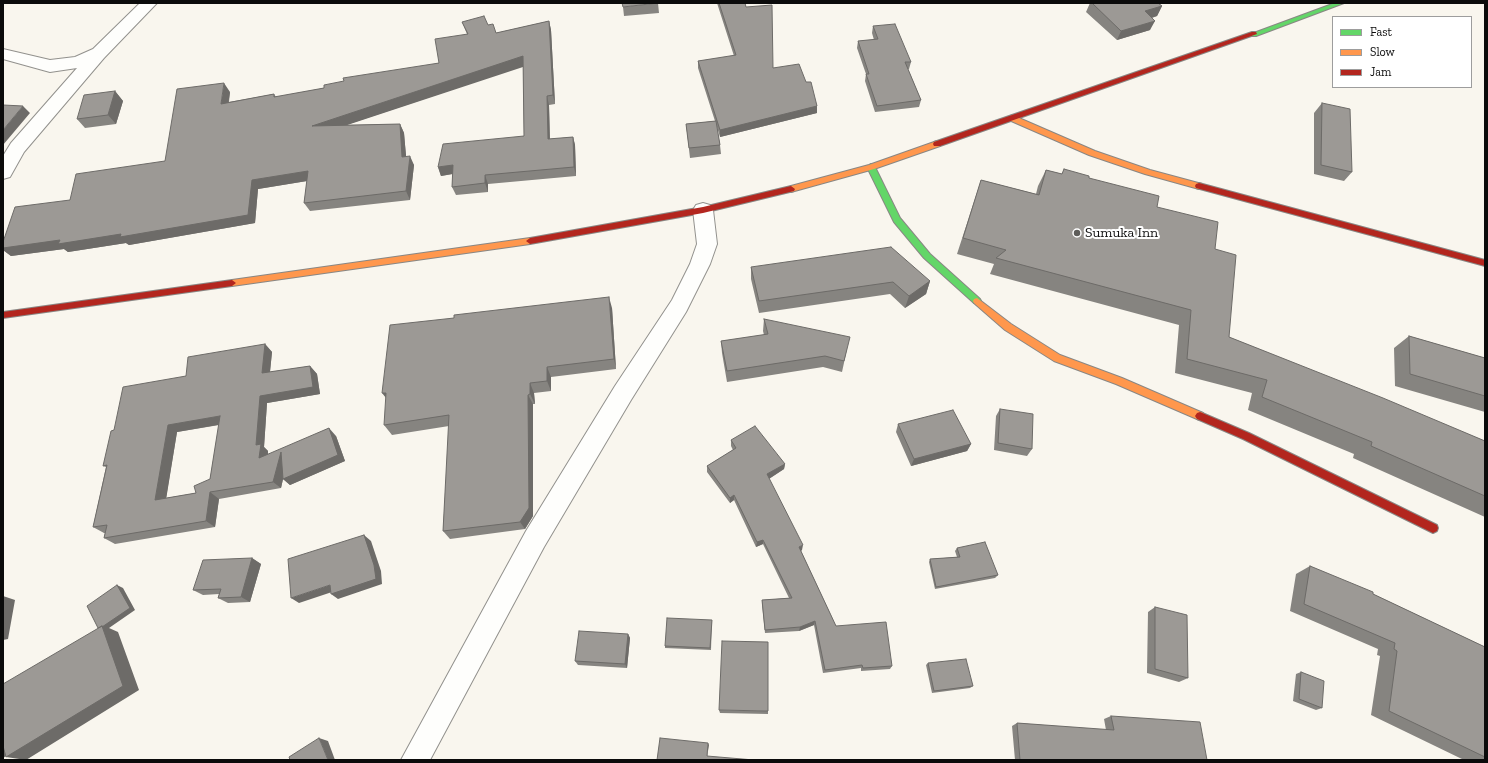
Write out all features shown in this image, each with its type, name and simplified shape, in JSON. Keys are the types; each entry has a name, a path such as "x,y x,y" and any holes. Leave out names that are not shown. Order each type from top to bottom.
{"street":[{"path":"3,172 17,148 98,54 149,3"},
{"path":"3,315 553,238 703,210 871,167 1342,3"},
{"path":"3,54 50,66 79,62 98,54"},
{"path":"1012,118 1092,154 1148,172 1485,263"},
{"path":"871,167 897,220 927,256 962,289 1008,327 1057,358 1119,381 1246,436 1434,528"},
{"path":"415,760 535,540 623,393 679,306 700,264 707,244 703,210"}],"building":[{"path":"622,3 658,3 623,7"},
{"path":"719,3 745,3 746,7 772,5 773,68 799,64 806,82 811,82 817,106 720,130 698,61 736,55"},
{"path":"1092,3 1158,3 1162,6 1145,11 1155,21 1121,31"},
{"path":"484,16 488,25 493,24 496,33 549,21 553,95 547,96 548,139 573,137 574,167 485,175 485,183 452,187 453,165 438,167 443,144 524,136 523,56 312,126 400,124 402,157 410,156 406,191 304,203 308,171 252,180 248,215 120,237 121,234 58,244 60,240 3,248 3,242 15,207 70,200 76,174 165,161 177,89 224,83 221,104 274,94 274,97 324,88 324,85 344,81 343,78 439,63 435,39 468,34 462,22"},
{"path":"895,24 911,62 905,62 921,100 877,106 866,74 869,74 858,41 878,39 873,26"},
{"path":"115,91 108,115 77,119 84,95"},
{"path":"1322,103 1350,109 1352,172 1321,165"},
{"path":"3,105 23,106 3,130"},
{"path":"716,121 720,145 689,148 686,124"},
{"path":"1064,169 1089,176 1089,178 1159,196 1157,207 1218,222 1215,249 1236,255 1229,337 1383,398 1485,441 1485,496 1371,446 1372,442 1262,397 1267,380 1187,359 1191,310 996,258 1006,250 963,238 981,180 1039,195 1046,170 1062,174"},
{"path":"891,247 930,281 909,296 893,282 759,301 751,267"},
{"path":"609,297 614,359 547,367 547,381 530,383 530,394 528,395 529,508 520,522 443,531 449,415 384,425 386,393 382,393 390,325 454,318 454,315"},
{"path":"764,319 850,337 844,361 825,356 727,371 721,341 768,334"},
{"path":"1409,336 1485,358 1485,396 1410,374"},
{"path":"265,344 262,373 310,366 313,387 260,396 256,445 261,444 259,458 329,428 338,455 283,479 281,452 273,482 210,492 206,521 104,538 107,525 93,527 107,465 103,466 111,431 114,430 123,387 186,376 188,357","holes":["220,416 210,479 194,486 196,493 155,500 168,425"]},
{"path":"1000,409 1033,414 1032,449 998,443"},
{"path":"953,410 971,444 914,459 898,424"},
{"path":"755,426 785,464 767,474 803,545 799,547 836,626 886,622 892,666 863,668 862,665 825,670 815,621 800,627 765,630 762,600 792,598 763,540 757,542 734,495 730,498 707,466 736,448 731,440"},
{"path":"364,535 374,565 376,579 331,594 330,585 291,598 288,559"},
{"path":"985,542 998,575 936,587 930,559 960,557 957,548"},
{"path":"252,558 241,597 218,598 221,589 193,590 203,560"},
{"path":"1310,566 1373,592 1373,594 1485,647 1485,757 1389,711 1397,651 1394,649 1395,643 1304,604"},
{"path":"117,585 130,608 102,627 98,628 87,606"},
{"path":"1155,607 1187,615 1188,678 1155,669"},
{"path":"667,618 712,620 710,648 665,646"},
{"path":"102,626 123,686 6,757 3,746 3,684"},
{"path":"579,631 628,634 625,664 575,661"},
{"path":"722,641 768,642 768,711 719,710"},
{"path":"966,659 973,686 934,691 928,663"},
{"path":"1301,672 1324,681 1322,708 1299,699"},
{"path":"1111,716 1200,722 1207,760 1020,760 1017,723 1114,730"},
{"path":"319,738 328,760 290,760 289,757"},
{"path":"660,738 708,743 707,756 754,760 657,760"}],"traffic: fast":[{"path":"1254,34 1341,3"},
{"path":"871,167 897,220 927,256 977,301"}],"traffic: slow":[{"path":"1012,118 1092,153 1148,172 1199,186"},
{"path":"791,189 871,167 937,144"},
{"path":"232,283 530,241"},
{"path":"977,301 1008,327 1057,358 1119,381 1200,416"}],"traffic: jam":[{"path":"937,144 1254,34"},
{"path":"1199,186 1485,263"},
{"path":"530,241 703,210 791,189"},
{"path":"3,315 232,283"},
{"path":"1200,416 1246,436 1433,528"}],"place":[{"name":"Sumuka Inn","path":"1077,233"}]}
